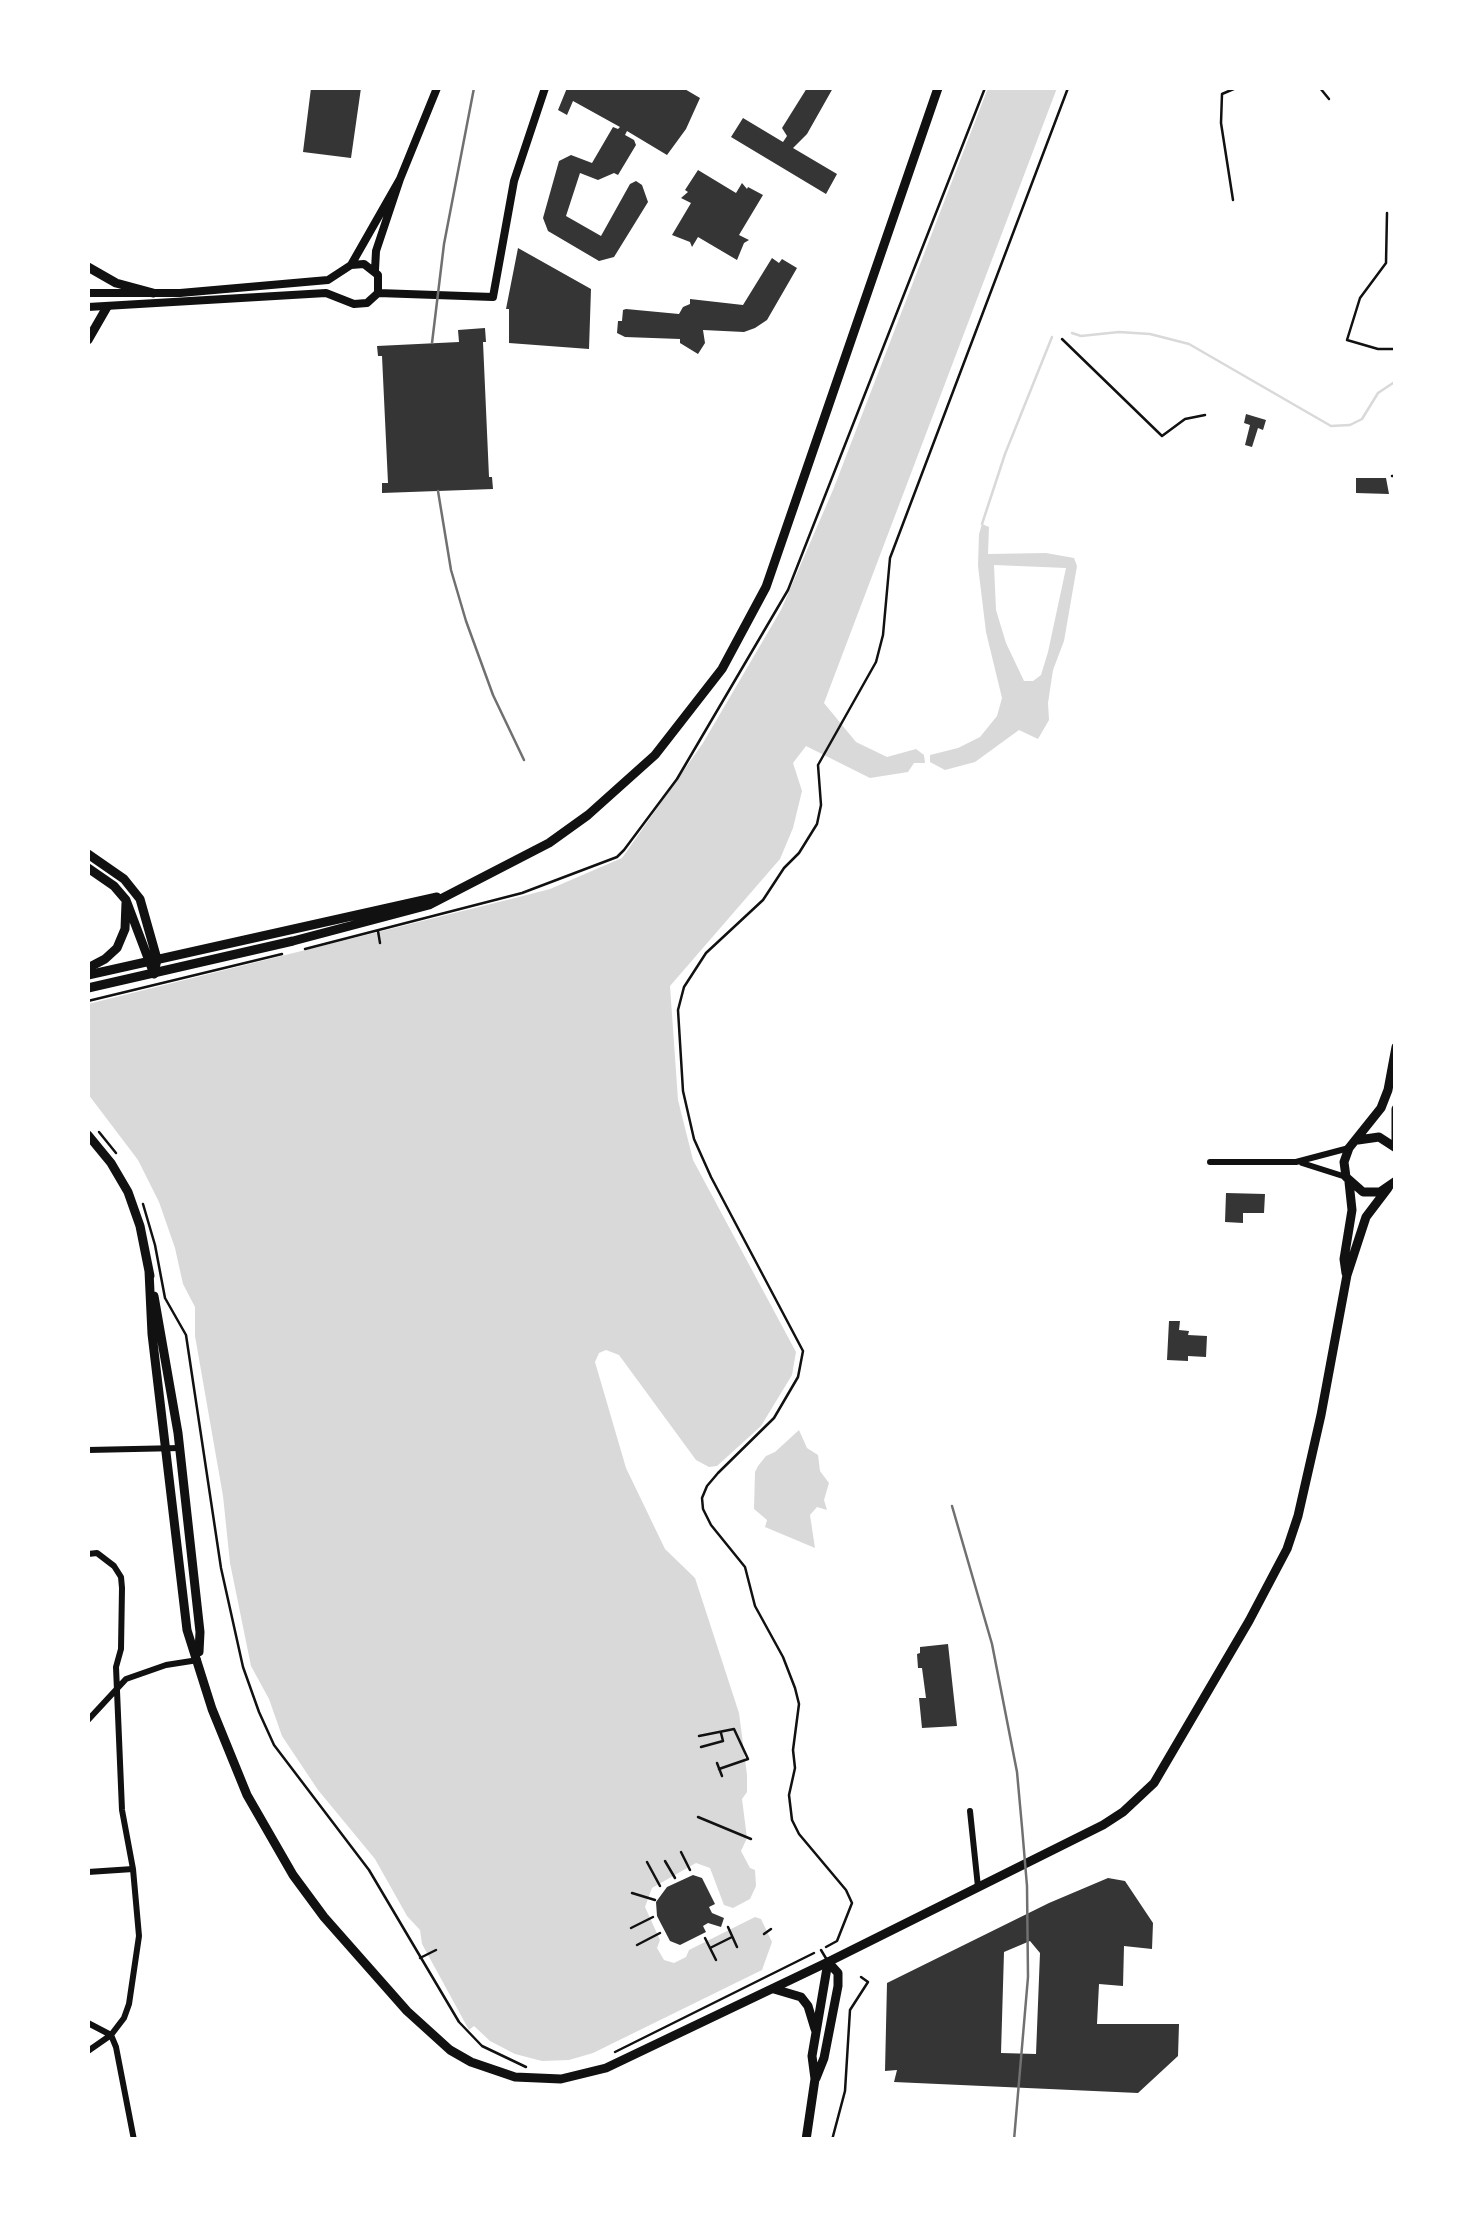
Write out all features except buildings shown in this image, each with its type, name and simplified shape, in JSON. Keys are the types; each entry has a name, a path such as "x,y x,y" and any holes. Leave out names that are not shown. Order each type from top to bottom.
{"main road":[{"path":"88,988 415,910 518,861 588,816 666,742 731,654 760,600 782,547 938,88"},
{"path":"88,267 116,283 153,294"},
{"path":"88,340 106,307"},
{"path":"88,854 136,892 144,907 154,974"},
{"path":"88,868 126,900 152,960"},
{"path":"88,971 440,897"},
{"path":"88,971 112,954 120,942 126,922 126,900"},
{"path":"1347,1275 1344,1259 1352,1210 1344,1162 1351,1146 1381,1108 1396,1047"},
{"path":"1396,1109 1396,1139"},
{"path":"88,1134 128,1192 140,1226 164,1339 200,1632 198,1660"},
{"path":"1351,1146 1372,1136 1385,1139 1396,1148"},
{"path":"1348,1179 1363,1192 1380,1192 1393,1184"},
{"path":"149,1271 152,1334 187,1630 212,1709 247,1795 293,1875 324,1916 407,2011 450,2050 491,2071 561,2079 583,2075 634,2055 1011,1872 1110,1821 1154,1782 1270,1584 1298,1516 1347,1275 1362,1223 1393,1184"},
{"path":"815,2080 812,2056 828,1962"},
{"path":"806,2140 815,2080 824,2058 838,1986 838,1973 828,1962"},
{"path":"771,1989 801,1997 816,2030"}],"street":[{"path":"88,307 326,293 361,305 372,300 380,281 375,270 376,251 436,88"},
{"path":"378,293 493,297 514,181 545,88"},
{"path":"88,292 153,294 328,280 351,265 400,179"},
{"path":"351,265 364,264 375,270"},
{"path":"342,272 338,285 343,298"},
{"path":"1210,1162 1296,1162 1351,1146"},
{"path":"1296,1162 1348,1179"},
{"path":"88,1450 180,1448"},
{"path":"88,1554 97,1553 121,1576 118,1690 122,1810 133,1868 139,1936 126,2013 110,2035 88,2051"},
{"path":"88,1720 126,1679 198,1660"},
{"path":"970,1812 978,1888"},
{"path":"88,1872 133,1868"},
{"path":"88,2023 110,2035 116,2046 134,2140"}],"lane":[{"path":"821,1950 828,1962"}],"path":[{"path":"300,950 522,893 617,857 677,779 774,618 796,572 985,88"},
{"path":"608,2056 837,1941 852,1903 846,1890 794,1828 789,1795 795,1768 799,1704 795,1688 755,1606 745,1566 711,1525 703,1509 706,1486 774,1418 798,1377 804,1351 710,1178 694,1139 683,1090 680,998 706,953 763,900 809,839 820,814 818,777 822,756 879,651 890,558 1068,88"},
{"path":"1233,200 1222,94 1236,88"},
{"path":"1320,88 1329,98"},
{"path":"1387,212 1386,262 1360,298 1347,340 1378,349 1396,349"},
{"path":"1062,339 1162,436 1185,418 1205,415"},
{"path":"378,930 380,943"},
{"path":"88,1001 281,954"},
{"path":"100,1133 121,1162"},
{"path":"142,1201 165,1298 186,1334 221,1568 242,1667 274,1745 369,1870 452,2013 474,2040 524,2067"},
{"path":"699,1736 734,1729 748,1759 719,1769"},
{"path":"701,1746 723,1741 720,1732"},
{"path":"717,1763 722,1776"},
{"path":"698,1817 751,1839"},
{"path":"681,1852 690,1870"},
{"path":"665,1861 676,1878"},
{"path":"647,1862 660,1886"},
{"path":"632,1893 655,1900"},
{"path":"631,1928 653,1918"},
{"path":"728,1927 738,1947"},
{"path":"764,1934 771,1930"},
{"path":"637,1945 660,1933"},
{"path":"710,1948 732,1937"},
{"path":"706,1938 716,1960"},
{"path":"420,1958 436,1950"},
{"path":"832,2140 845,2091 850,2010 868,1982 861,1977"}],"shaded area":[{"path":"988,88 1057,88 824,703 856,742 887,757 916,749 924,755 925,763 914,763 908,772 870,778 806,746 793,763 802,791 780,859 670,986 678,1100 693,1160 796,1352 792,1375 761,1426 717,1466 709,1467 696,1460 619,1355 606,1350 599,1353 595,1362 626,1468 665,1549 695,1578 739,1713 747,1775 747,1792 742,1799 747,1838 741,1851 755,1870 756,1886 750,1899 733,1908 724,1905 710,1868 696,1863 652,1888 645,1907 660,1940 657,1948 664,1960 674,1963 686,1957 689,1950 755,1917 761,1919 772,1942 762,1970 593,2053 569,2060 542,2061 515,2054 490,2041 474,2026 469,2030 422,1944 420,1930 407,1916 375,1859 318,1790 282,1736 269,1699 251,1666 230,1563 223,1496 195,1336 195,1307 183,1284 159,1202 138,1160 88,1094 88,1004 550,889 622,858 703,743 781,610 833,490"},
{"path":"982,524 989,527 988,554 1046,553 1074,558 1077,566 1064,641 1053,670 1049,720 1038,739 1019,730 975,762 945,770 930,762 930,755 980,737 997,716 1002,698 986,632 978,566","holes":["994,565 1066,568 1041,675 1024,681 996,610"]},
{"path":"799,1430 807,1448 818,1455 820,1471 829,1483 824,1500 827,1510 817,1507 810,1515 815,1548 765,1527 767,1520 754,1509 758,1466"}],"waterway":[{"path":"1072,333 1150,334 1189,344 1331,426 1350,425 1362,419 1378,393 1396,381"},
{"path":"982,524 1052,337"}],"tram line":[{"path":"432,343 444,244 474,88"},
{"path":"438,491 451,570 466,621 493,695 524,760"},
{"path":"952,1506 992,1644 1017,1772 1027,1886 1028,1977 1014,2140"}]}
